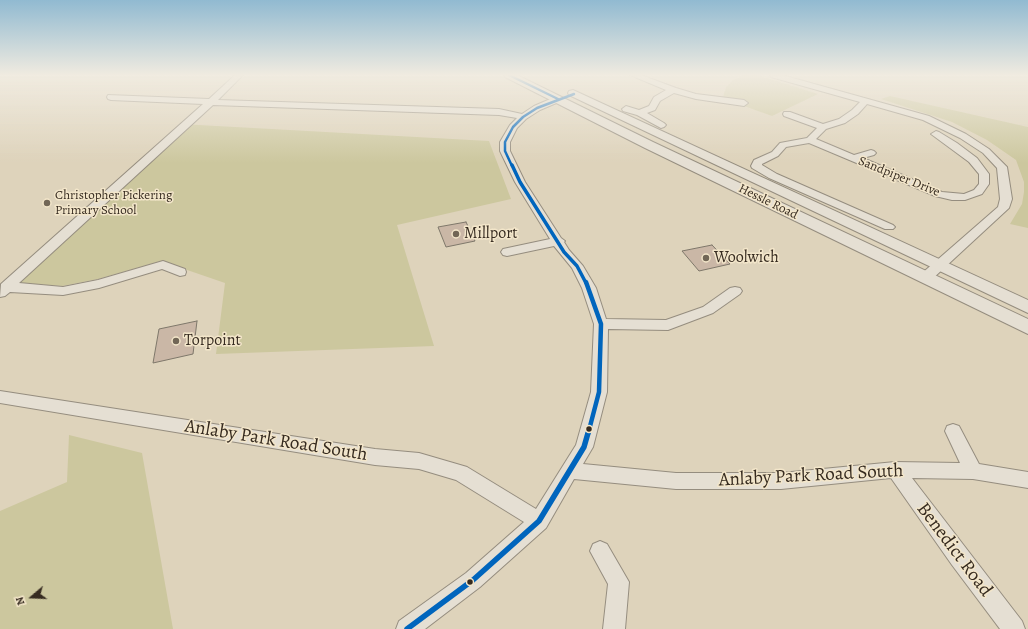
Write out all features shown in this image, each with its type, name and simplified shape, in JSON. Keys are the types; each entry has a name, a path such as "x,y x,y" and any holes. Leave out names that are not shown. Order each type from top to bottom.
{"street":[{"path":"3,290 208,104"},
{"path":"279,104 499,112 523,117"},
{"path":"407,629 473,580 539,521 571,471 584,447 599,392 601,324 589,288 577,266 564,252 520,182 505,151 505,142 513,127 523,117 542,104"},
{"name":"Hessle Road","path":"581,104 925,278 1028,327"},
{"name":"Hessle Road","path":"584,104 878,237 1028,308"},
{"path":"640,113 652,108 654,104"},
{"path":"862,104 855,112 842,121 823,127 810,140 783,146 775,154 758,162 756,166 773,176 858,208 889,227"},
{"path":"881,104 926,118 963,136 986,151 1002,167 1006,198 1003,208 925,278"},
{"path":"626,109 640,113 661,125"},
{"path":"787,114 823,127"},
{"name":"Sandpiper Drive","path":"810,140 939,194 952,197 968,197 978,192 984,184 984,174 973,160 949,146 936,134"},
{"name":"Sandpiper Drive","path":"853,158 871,153"},
{"path":"507,252 558,241"},
{"path":"3,290 64,291 99,284 163,265 180,272"},
{"path":"601,324 668,325 691,315 708,310 735,291"},
{"name":"Anlaby Park Road South","path":"0,397 375,457 419,462 460,473 539,521"},
{"path":"953,431 973,471"},
{"name":"Anlaby Park Road South","path":"571,471 676,481 781,481 894,470 973,471 1028,480"},
{"name":"Benedict Road","path":"894,470 1014,629"},
{"path":"600,551 619,582 614,629"}],"shaded area":[{"path":"745,104 796,104 772,116 744,106"},
{"path":"898,104 927,104 1028,127 1028,228 1010,224 1022,204 1024,192 1024,182 1016,160 987,140 952,122"},
{"path":"181,124 489,141 511,199 397,225 434,346 216,354 225,283 161,261 98,279 62,286 6,282"},
{"path":"69,435 142,453 173,629 0,629 0,511 67,482"}],"building":[{"name":"Millport","path":"466,222 475,241 446,247 438,227"},
{"name":"Woolwich","path":"712,245 730,264 699,271 682,251"},
{"name":"Torpoint","path":"197,321 193,354 153,363 159,329"}],"transit line":[{"path":"407,629 473,580 539,521 584,447 599,392 601,324 589,288 577,266 564,252 520,182 505,151 505,142 513,127 523,117 537,108 547,104"}],"place":[{"name":"Christopher Pickering Primary School","path":"47,203"},
{"name":"Millport","path":"456,234"},
{"name":"Woolwich","path":"706,258"},
{"name":"Torpoint","path":"176,341"}]}
